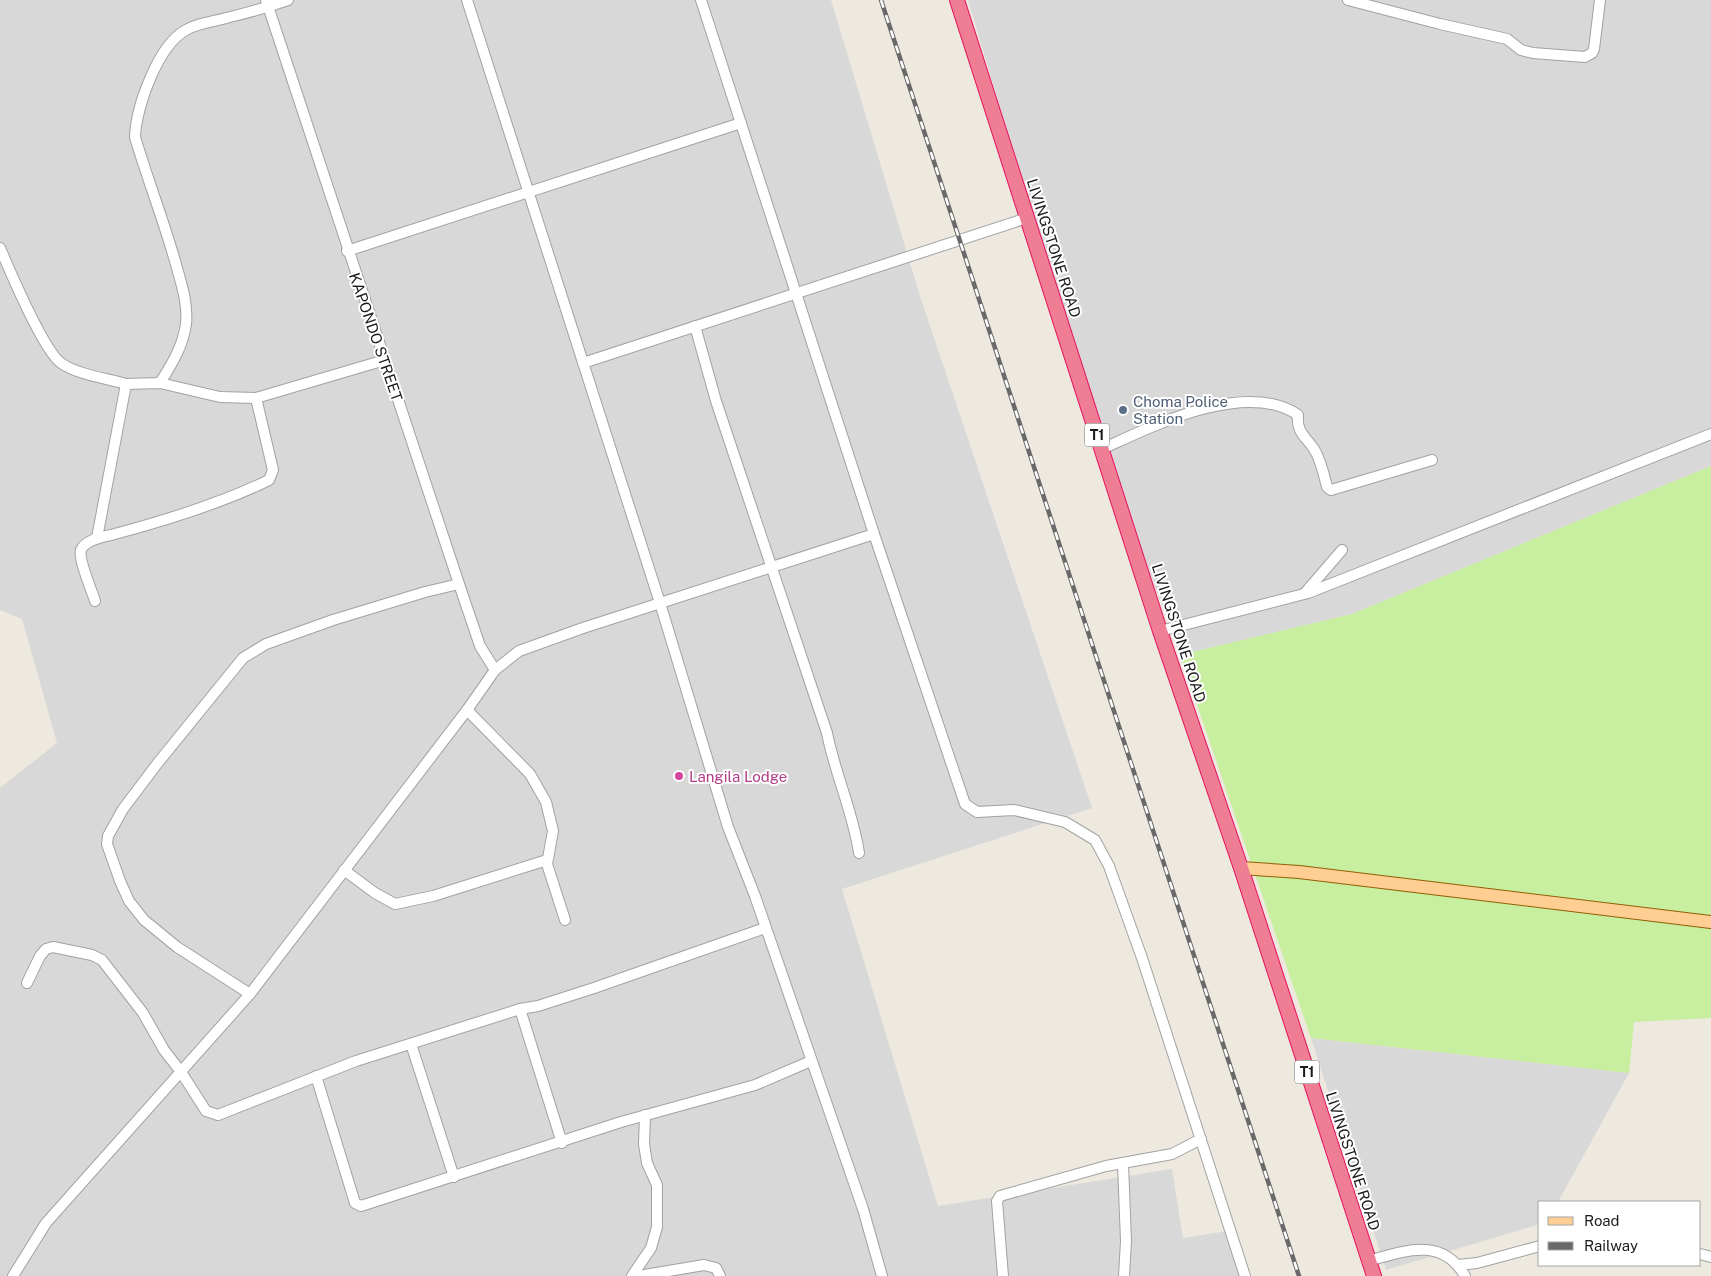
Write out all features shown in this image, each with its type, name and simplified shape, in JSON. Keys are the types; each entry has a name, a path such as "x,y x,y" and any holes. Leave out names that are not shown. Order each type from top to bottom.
{"highway":[{"name":"LIVINGSTONE ROAD","path":"957,0 1160,632 1241,868 1374,1276"}],"main road":[{"path":"1241,868 1299,872 1711,922"}],"street":[{"path":"160,383 176,356 182,340 186,322 185,302 167,233 134,137 135,121 140,104 154,72 178,35 188,28 267,3 288,0"},
{"path":"467,0 660,603 728,827 863,1209 882,1276"},
{"path":"701,0 874,534 965,804 977,812 1014,810 1064,822 1095,840 1109,866 1142,958 1244,1276"},
{"path":"1348,0 1507,39 1521,50 1533,53 1577,57 1586,57 1592,53 1600,0"},
{"name":"KAPONDO STREET","path":"267,3 458,584 480,646 495,670"},
{"path":"347,250 528,190 741,123"},
{"path":"583,363 1027,218"},
{"path":"0,248 29,313 56,358 69,367 126,384 160,383 220,397 256,398 385,360"},
{"path":"695,326 716,400 827,733 831,756 856,838 859,854"},
{"path":"97,538 126,384"},
{"path":"95,602 81,553 84,545 97,538 203,506 269,480 273,470 256,398"},
{"path":"1102,449 1170,420 1205,409 1256,402 1290,410 1298,415 1297,423 1304,439 1314,450 1327,487 1331,490 1432,460"},
{"path":"1160,632 1304,594 1599,480 1711,434"},
{"path":"12,1276 46,1223 250,994 467,710 495,670 519,651 583,628 874,534"},
{"path":"1304,594 1342,550"},
{"path":"250,994 177,947 144,920 129,901 120,881 107,844 108,836 123,809 157,764 243,658 266,644 333,620 458,584"},
{"path":"467,710 530,774 546,802 553,830 548,860 565,920"},
{"path":"344,870 375,893 395,904 433,896 548,860"},
{"path":"27,983 36,962 46,949 59,947 97,957 113,972 133,1000 164,1050 181,1072 206,1111 216,1114 228,1112 316,1076 520,1009 538,1006 594,988 765,928"},
{"path":"520,1009 562,1143"},
{"path":"411,1044 454,1177"},
{"path":"316,1076 355,1204 358,1206 368,1205 645,1115 755,1085 811,1061"},
{"path":"632,1276 651,1248 657,1227 657,1185 647,1163 644,1144 645,1115"},
{"path":"1003,1276 997,1201 1000,1196 1106,1166 1172,1154 1201,1139"},
{"path":"1123,1164 1126,1241 1124,1276"},
{"path":"1458,1265 1484,1261 1538,1247"},
{"path":"1368,1261 1410,1250 1445,1254 1458,1265 1465,1276"},
{"path":"639,1276 712,1265 720,1276"}],"shaded area":[{"path":"0,0 831,0 920,296 1092,808 842,889 938,1206 1172,1169 1183,1238 1234,1230 1249,1276 0,1276 0,788 57,743 22,619 0,610"},
{"path":"968,0 1711,0 1711,466 1352,614 1180,655 1087,399"},
{"path":"1311,1038 1629,1073 1559,1201 1538,1201 1538,1225 1386,1270"}],"green space":[{"path":"1711,466 1711,1018 1634,1022 1629,1073 1311,1038 1180,655 1352,614"}],"railway":[{"path":"881,0 1299,1276"}],"place":[{"name":"Choma Police Station","path":"1123,410"},
{"name":"Langila Lodge","path":"679,776"}]}
